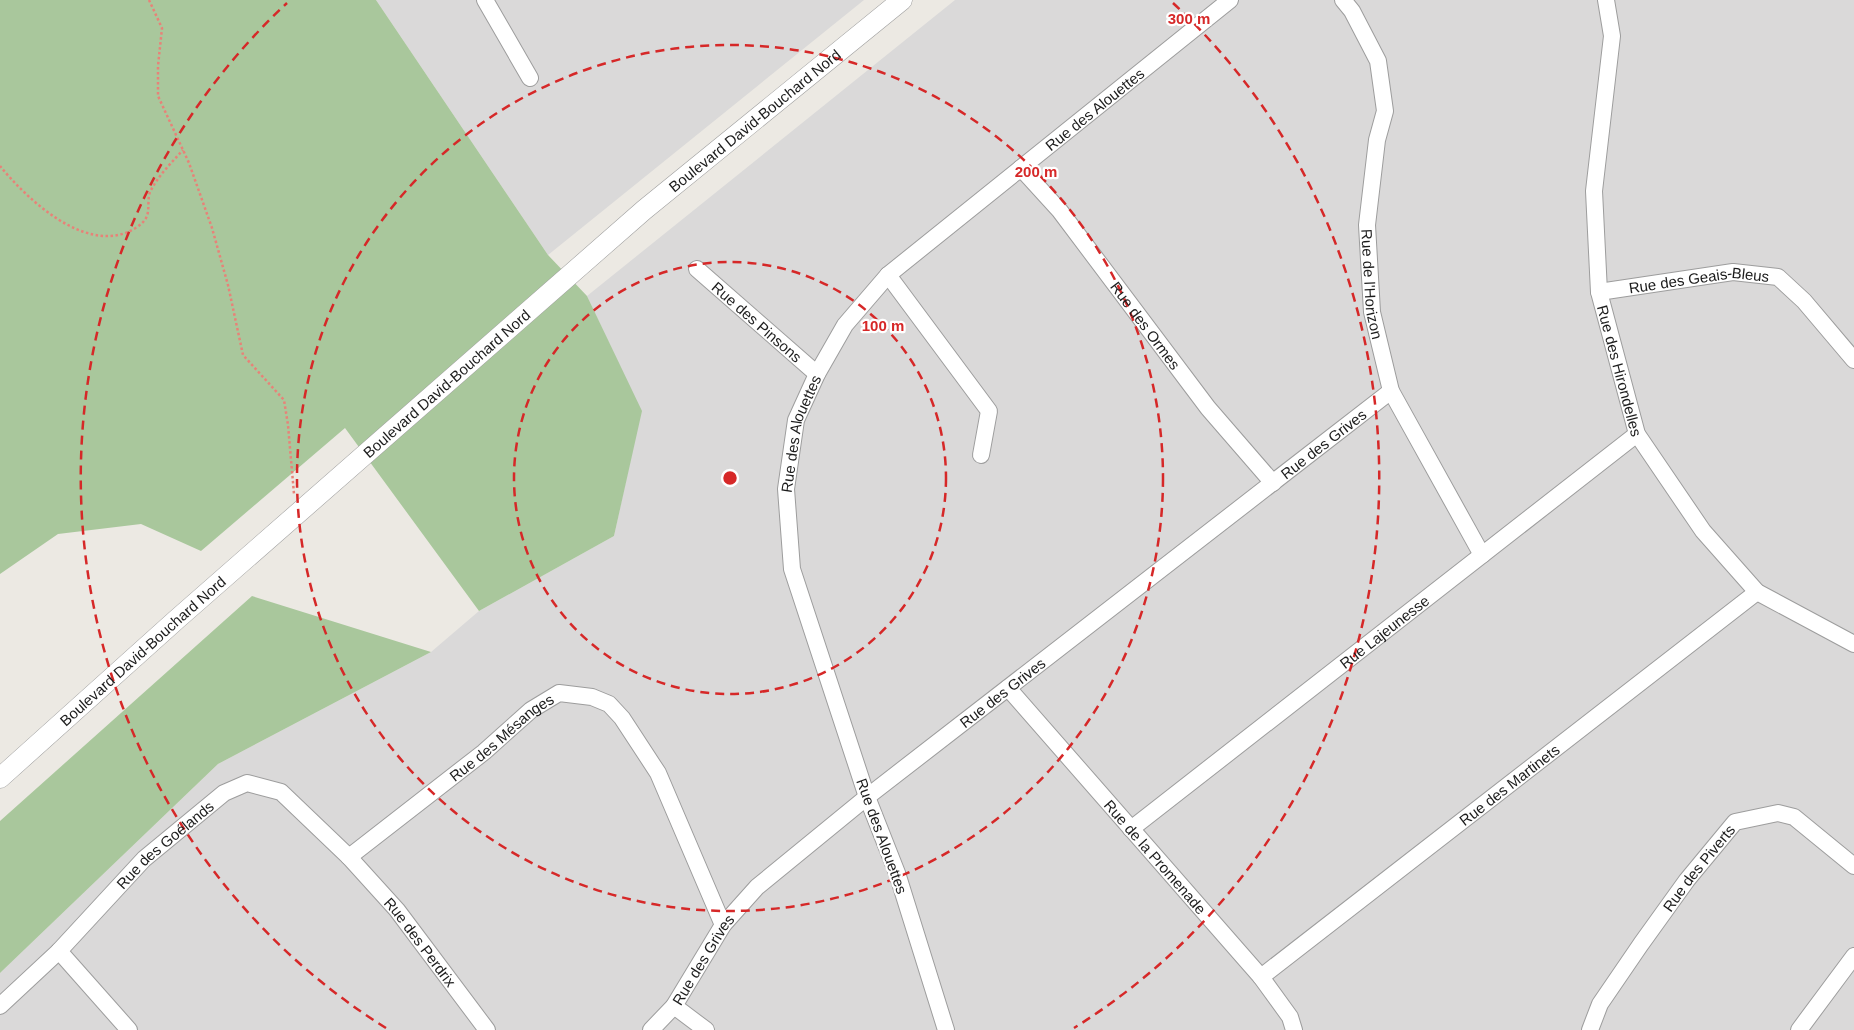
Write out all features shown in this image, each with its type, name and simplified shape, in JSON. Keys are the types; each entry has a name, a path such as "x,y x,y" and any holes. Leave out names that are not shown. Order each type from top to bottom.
{"street":[{"path":"485,0 530,78"},
{"name":"Boulevard David-Bouchard Nord","path":"0,778 176,620 644,210 902,0"},
{"name":"Rue des Alouettes","path":"946,1030 897,873 867,797 792,570 786,489 796,420 816,374 845,325 888,275 1230,0"},
{"name":"Rue de l'Horizon","path":"1343,0 1352,11 1378,62 1385,111 1377,140 1367,225 1372,312 1391,391 1482,555"},
{"name":"Rue des Hirondelles","path":"1606,0 1612,36 1594,191 1599,292 1637,434 1703,530 1757,592 1854,644"},
{"name":"Rue des Ormes","path":"1021,168 1060,211 1208,408 1273,483"},
{"name":"Rue des Pinsons","path":"698,269 816,374"},
{"name":"Rue des Geais-Bleus","path":"1599,292 1733,272 1778,277 1804,301 1854,360"},
{"path":"888,275 989,411 981,455"},
{"name":"Rue des Grives","path":"651,1030 674,1006 723,925 757,888 867,797 1391,391"},
{"name":"Rue Lajeunesse","path":"1131,828 1637,434"},
{"name":"Rue des Martinets","path":"1261,977 1757,592"},
{"name":"Rue de la Promenade","path":"1008,688 1261,977 1290,1017 1294,1030"},
{"name":"Rue des Mésanges","path":"349,857 484,752 531,710 559,693 592,697 609,704 622,718 658,773 723,925"},
{"name":"Rue des Goélands","path":"0,1006 59,951 144,859 224,793 247,783 281,792 349,857"},
{"name":"Rue des Piverts","path":"1590,1030 1600,1004 1641,944 1687,880 1735,822 1778,814 1794,817 1854,866"},
{"name":"Rue des Perdrix","path":"349,857 397,910 487,1030"},
{"path":"59,951 129,1030"},
{"path":"1799,1030 1854,956"},
{"path":"674,1006 706,1030"}],"path":[{"path":"149,0 162,28 158,66 158,96 183,150 212,228 228,285 243,356 284,400 296,515"},
{"path":"0,166 30,198 57,219 95,235 118,236 135,229 146,218 149,194 165,170 183,150"}],"shaded area":[{"path":"376,0 864,0 548,255"},
{"path":"955,0 1854,0 1854,1030 0,1030 0,973 218,764 431,652 479,611 614,536 641,411 587,296"}],"green space":[{"path":"0,0 376,0 548,255 587,296 642,411 614,536 479,611 345,428 201,551 141,524 58,534 0,574"},
{"path":"252,596 431,652 218,764 0,973 0,821"}]}
